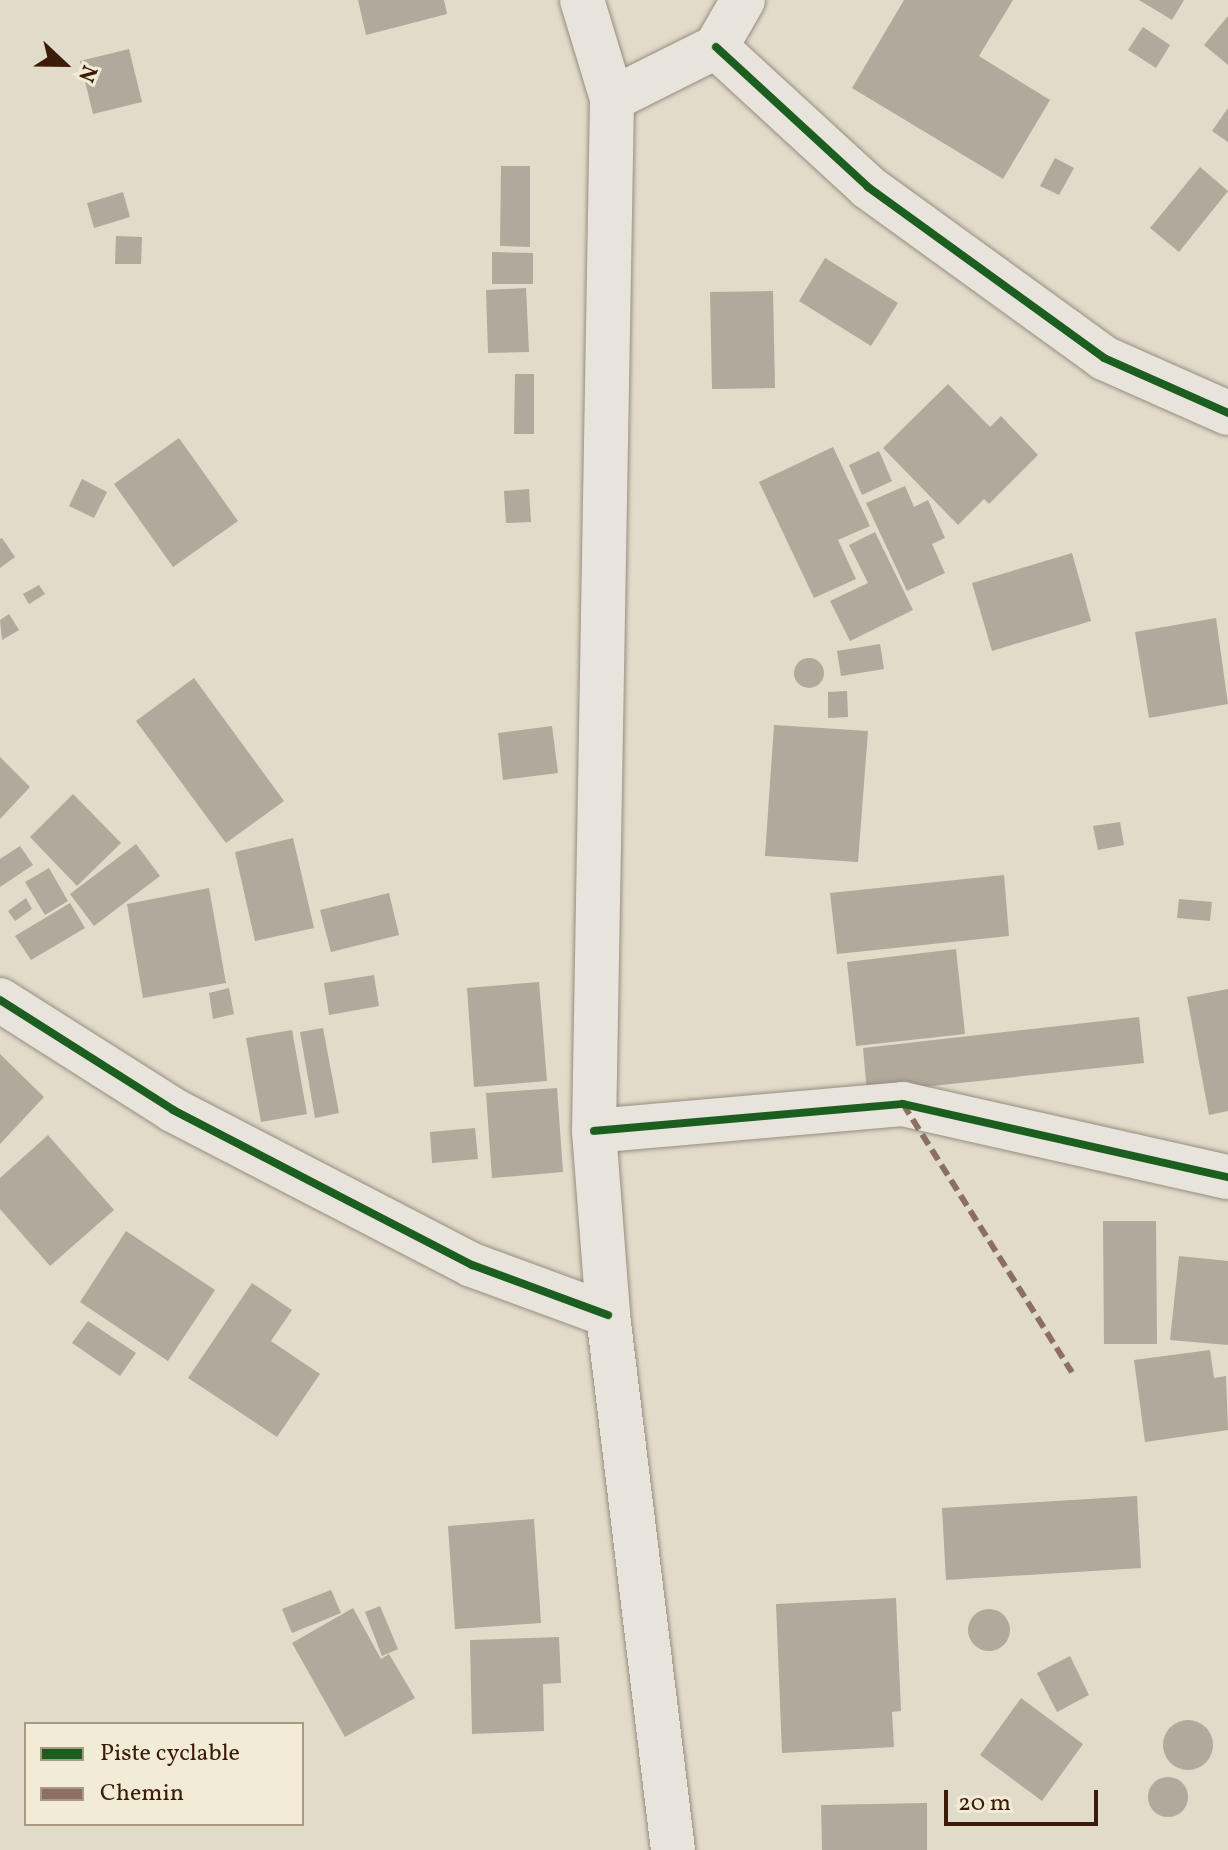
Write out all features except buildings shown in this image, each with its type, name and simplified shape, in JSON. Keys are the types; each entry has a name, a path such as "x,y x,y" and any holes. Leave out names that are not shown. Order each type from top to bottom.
{"street":[{"path":"582,0 612,99 594,1131 608,1315 673,1850"},
{"path":"612,99 716,47 743,0"},
{"path":"716,47 868,187 1104,358 1228,413"},
{"path":"0,1000 173,1110 472,1265 608,1315"},
{"path":"594,1131 903,1104 1228,1177"}],"marked path":[{"path":"903,1104 1072,1372"}],"cycle path":[{"path":"716,47 868,187 1104,358 1228,413"},
{"path":"0,1000 173,1110 472,1265 608,1315"},
{"path":"594,1131 903,1104 1228,1177"}]}
